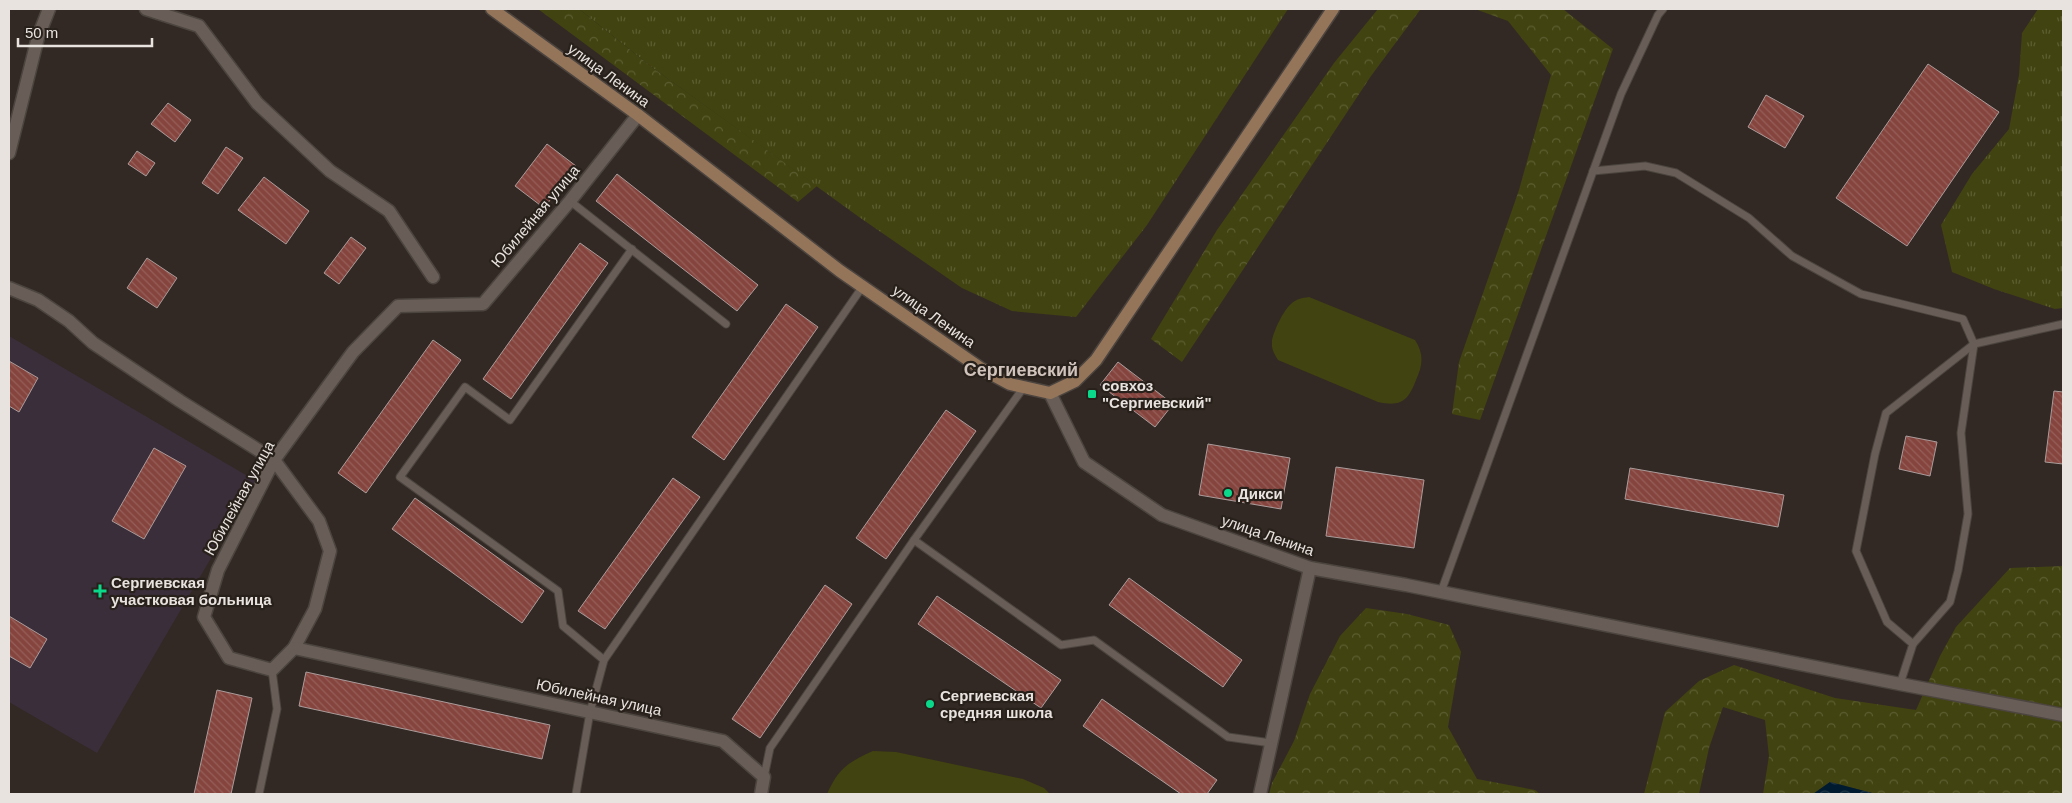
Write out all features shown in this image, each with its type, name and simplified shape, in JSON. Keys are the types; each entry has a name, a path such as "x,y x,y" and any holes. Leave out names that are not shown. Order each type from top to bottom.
{"street":[{"path":"9,153 38,37 49,9"},
{"path":"146,9 199,26 256,103 330,170 389,211 433,277"},
{"name":"улица Ленина","path":"492,9 638,115 863,286 980,368 1010,384 1050,393 1084,462 1162,515 1310,568 1406,585 2063,715"},
{"path":"1050,393 1075,381 1096,360 1333,9"},
{"name":"Юбилейная улица","path":"272,670 228,658 204,617 218,570 274,460 353,352 398,306 483,304 570,201 638,115"},
{"path":"9,288 38,300 69,321 93,343 274,460 319,521 330,551 315,609 294,648 272,670"},
{"path":"1260,794 1310,568"},
{"name":"Юбилейная улица","path":"294,648 723,741 764,778"},
{"path":"761,794 764,778"}],"lane":[{"path":"1441,592 1621,94 1662,9"},
{"path":"1593,171 1645,166 1676,173 1749,218 1792,256 1861,294 1963,319 1974,344 1961,433 1968,514 1958,571 1950,602 1913,644 1900,684"},
{"path":"570,201 726,324"},
{"path":"604,660 563,626 558,591 400,477 465,387 510,420 632,250"},
{"path":"576,794 590,712 604,660 863,286"},
{"path":"1913,644 1887,622 1856,551 1875,454 1886,413 1974,344 2063,324"},
{"path":"764,778 770,748 914,540 1024,387"},
{"path":"914,540 1061,646 1094,640 1228,737 1271,743"},
{"path":"259,794 277,709 272,670"}],"shaded area":[{"name":"Сергиевская участковая больница","path":"9,336 256,481 97,753 9,702"}],"green space":[{"path":"538,9 579,9 653,68 817,186 798,202"},
{"path":"579,9 1288,9 1147,225 1076,317 1012,311 962,288 859,217 653,68"},
{"path":"1378,9 1429,9 1420,10 1371,76 1182,362 1151,339 1217,230 1334,63"},
{"path":"1475,9 1563,9 1613,49 1480,420 1452,414 1459,362 1519,190 1551,75 1508,21"},
{"path":"2038,9 2063,9 2063,308 2055,309 1994,289 1952,272 1941,225 1972,174 2009,129 2019,75 2022,33"},
{"path":"1309,297 1415,340 1422,360 1418,375 1407,398 1393,404 1378,402 1278,360 1272,345 1274,333 1279,322 1293,302"},
{"path":"2063,566 2063,794 1876,794 1830,782 1813,794 1763,794 1769,756 1765,720 1723,707 1709,748 1699,794 1644,794 1665,712 1699,681 1734,665 1835,698 1916,710 1940,656 1956,627 2010,568"},
{"path":"1366,608 1407,614 1449,625 1461,652 1448,727 1477,779 1535,790 1540,794 1269,794 1272,783 1294,741 1310,694 1340,636"},
{"path":"873,751 896,752 1023,779 1044,788 1050,794 827,794 835,778 845,767"}],"water":[{"path":"1830,782 1876,794 1813,794"}],"building":[{"path":"1928,64 1999,112 1907,246 1836,198"},
{"path":"1766,95 1804,116 1785,148 1748,127"},
{"path":"168,103 191,120 175,142 151,124"},
{"path":"547,144 576,166 544,208 515,186"},
{"path":"226,147 243,158 218,194 202,183"},
{"path":"137,151 155,163 146,176 128,164"},
{"path":"617,174 758,285 737,311 596,201"},
{"path":"264,177 309,211 286,244 238,210"},
{"path":"351,237 366,248 339,284 324,273"},
{"path":"580,243 608,263 511,399 483,379"},
{"path":"147,258 177,278 157,308 127,288"},
{"path":"786,304 818,327 724,460 692,437"},
{"path":"433,340 461,360 366,493 338,473"},
{"path":"9,361 38,378 19,412 9,406"},
{"path":"1118,362 1173,404 1155,427 1100,385"},
{"path":"2054,391 2063,392 2063,464 2045,462"},
{"path":"946,410 976,431 886,559 856,538"},
{"path":"1906,436 1937,442 1930,476 1899,469"},
{"path":"1208,444 1290,458 1281,509 1199,495"},
{"path":"154,448 186,466 144,539 112,521"},
{"path":"1336,467 1424,480 1414,548 1326,536"},
{"path":"1630,468 1784,495 1778,527 1625,499"},
{"path":"673,478 700,497 605,629 578,611"},
{"path":"415,498 544,591 522,623 392,529"},
{"path":"1129,578 1242,660 1223,687 1109,605"},
{"path":"825,585 852,604 760,738 732,719"},
{"path":"937,596 1061,680 1041,708 918,624"},
{"path":"9,616 47,639 30,668 9,656"},
{"path":"306,672 550,725 542,759 299,706"},
{"path":"217,690 252,698 231,794 194,794"},
{"path":"1102,699 1217,780 1207,794 1181,794 1083,726"}],"place":[{"name":"совхоз \"Сергиевский\"","path":"1092,394"},
{"name":"Дикси","path":"1228,493"},
{"name":"Сергиевская участковая больница","path":"100,591"},
{"name":"Сергиевская средняя школа","path":"930,704"}],"district":[{"name":"Сергиевский","path":"1021,370"}]}
